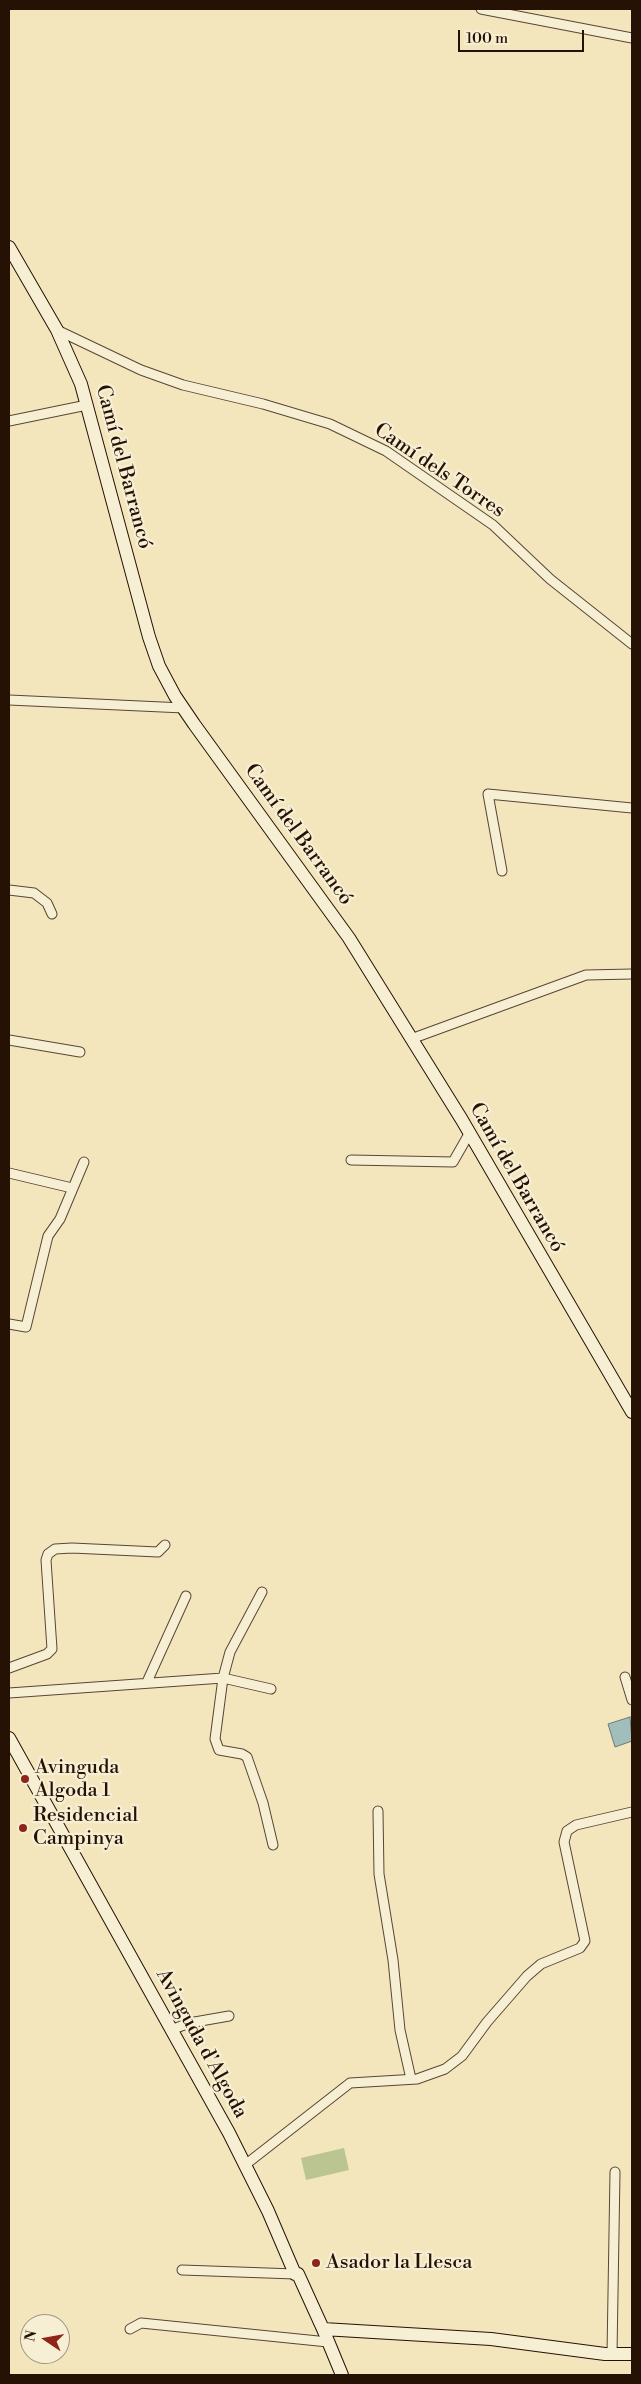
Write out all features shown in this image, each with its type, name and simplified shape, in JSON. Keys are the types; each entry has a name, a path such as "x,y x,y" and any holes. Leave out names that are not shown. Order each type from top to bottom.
{"street":[{"path":"481,9 632,38"},
{"name":"Camí del Barrancó","path":"9,248 57,330 81,384 149,637 159,666 184,708 349,938 469,1134 632,1412"},
{"name":"Camí dels Torres","path":"57,330 141,370 183,385 264,404 330,424 386,452 493,526 550,579 632,644"},
{"path":"9,421 87,405"},
{"path":"9,700 184,708"},
{"path":"502,871 488,794 632,808"},
{"path":"9,890 34,893 47,903 52,914"},
{"path":"411,1039 586,975 632,974"},
{"path":"9,1040 80,1052"},
{"path":"351,1160 453,1162 469,1134"},
{"path":"9,1324 26,1327 48,1236 60,1219 84,1162"},
{"path":"9,1173 72,1188"},
{"path":"9,1668 47,1654 52,1649 46,1560 48,1554 55,1550 72,1548 158,1552 166,1545"},
{"path":"262,1592 230,1652 223,1678 215,1740 219,1750 242,1754 247,1757 263,1802 273,1845"},
{"path":"147,1682 186,1596"},
{"path":"625,1677 632,1700"},
{"path":"9,1693 223,1678 271,1688"},
{"name":"Avinguda d'Algoda","path":"9,1738 245,2165 295,2274 298,2274 342,2375"},
{"path":"378,1811 379,1874 393,1960 400,2030 411,2079"},
{"path":"245,2165 350,2083 417,2079 445,2069 462,2056 487,2022 526,1976 541,1964 580,1948 584,1941 564,1842 567,1831 576,1825 632,1812"},
{"path":"171,2030 189,2023 229,2016"},
{"path":"612,2354 615,2172"},
{"path":"182,2270 295,2274"},
{"path":"130,2329 141,2323 328,2342"},
{"path":"323,2329 491,2339 612,2354 632,2354"}],"green space":[{"path":"344,2148 349,2170 306,2180 301,2158"}],"water":[{"path":"630,1717 632,1741 615,1747 608,1724"}],"place":[{"name":"Avinguda Algoda 1","path":"25,1779"},
{"name":"Residencial Campinya","path":"23,1828"},
{"name":"Asador la Llesca","path":"316,2263"}]}
